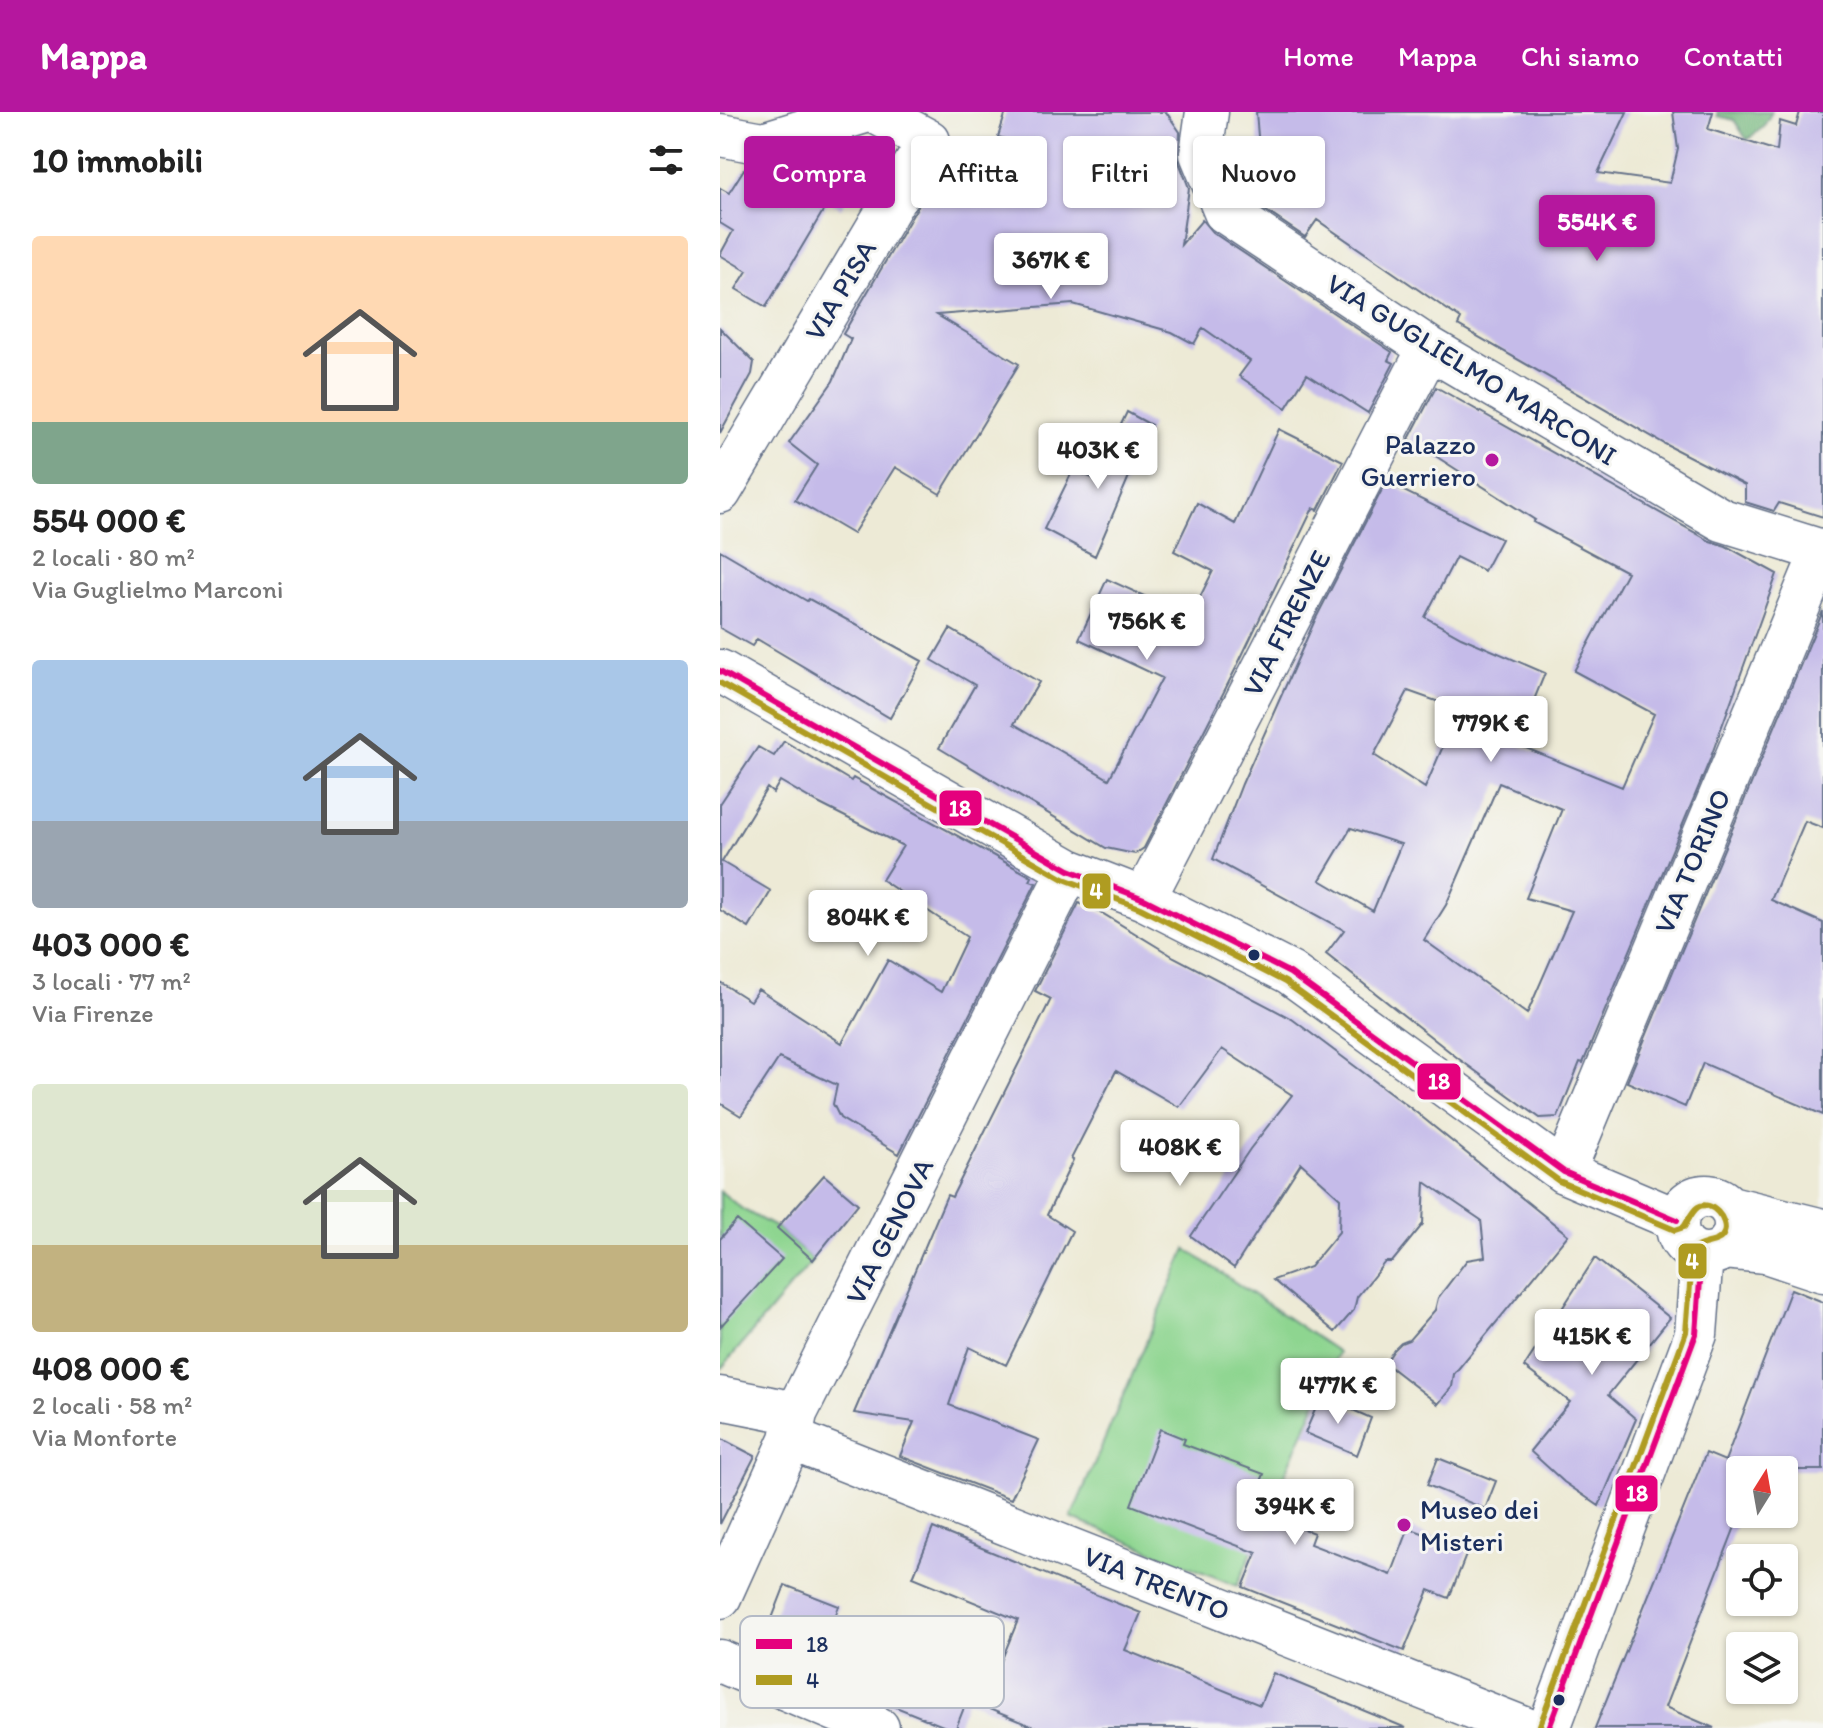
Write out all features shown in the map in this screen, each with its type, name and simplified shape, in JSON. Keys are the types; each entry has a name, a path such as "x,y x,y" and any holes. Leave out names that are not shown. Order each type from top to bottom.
{"street":[{"path":"720,135 763,143 865,112"},
{"name":"VIA PISA","path":"720,492 929,141 875,112"},
{"name":"VIA GUGLIELMO MARCONI","path":"1207,112 1201,154 1225,212 1429,348 1722,520 1822,551"},
{"name":"VIA FIRENZE","path":"1144,899 1429,348"},
{"name":"VIA TORINO","path":"1564,1172 1822,551"},
{"path":"720,671 1069,870 1144,899 1290,973 1564,1172 1677,1220"},
{"name":"VIA GENOVA","path":"720,1597 793,1426 1069,870"},
{"path":"1823,1230 1730,1207 1711,1196 1699,1196 1681,1209 1677,1220 1677,1232 1691,1250 1766,1252 1823,1271"},
{"path":"1549,1728 1696,1334 1713,1251 1735,1229 1735,1218 1730,1207"},
{"name":"VIA TRENTO","path":"720,1398 1524,1728"},
{"path":"720,1661 740,1670"},
{"path":"822,1708 857,1724"}],"green space":[{"path":"1717,112 1772,112 1763,127 1747,140 1734,120 1717,116"},
{"path":"720,1191 742,1209 777,1228 813,1260 720,1370"},
{"path":"1186,1249 1338,1352 1237,1586 1071,1518"}],"building":[{"path":"1006,112 1166,112 1180,132 1179,162 1189,188 1181,245 1202,220 1212,232 1392,352 1388,360 1394,363 1368,413 1307,374 1286,408 1239,376 1250,361 1203,328 1194,344 1172,332 1073,304 937,315 1019,364 940,494 895,467 853,534 795,500 817,465 789,443 833,381 851,339 843,334 917,208 1047,208 1047,136 998,136"},
{"path":"1256,112 1627,112 1598,173 1670,183 1678,149 1673,112 1713,112 1708,129 1777,151 1780,121 1796,126 1800,112 1823,112 1823,517 1779,503 1774,511 1745,502 1745,485 1665,444 1458,325 1461,319 1317,220 1305,237 1262,208 1325,208 1325,136 1258,136"},
{"path":"744,169 744,208 825,208 766,307 736,289 747,271 720,255 733,231 720,223 720,188 729,193"},
{"path":"720,328 754,362 752,374 720,433"},
{"path":"1436,387 1710,541 1726,546 1777,574 1709,762 1558,1117 1540,1118 1459,1059 1326,954 1344,930 1213,859 1242,784 1315,620 1386,482 1501,539 1484,571 1456,557 1425,617 1461,637 1545,673 1516,744 1622,787 1654,714 1574,671 1627,572 1533,522 1535,520 1409,439","holes":["1408,691 1459,709 1425,788 1374,755","1499,783 1562,809 1526,898 1572,911 1527,1014 1424,940 1446,905","1351,828 1401,844 1373,911 1320,880"]},
{"path":"1127,412 1151,425 1095,556 1044,529 1073,470 1095,479"},
{"path":"1279,429 1343,461 1318,510 1313,508 1144,848 1135,854 1106,848 939,748 975,685 932,660 950,629 1039,682 1014,724 1109,779 1162,678 1079,639 1107,579 1190,617 1213,571 1174,551 1197,503 1235,524"},
{"path":"720,550 807,601 809,599 922,661 890,718 757,639 752,646 720,628"},
{"path":"1823,611 1823,828 1805,821 1771,900 1823,923 1823,1115 1703,1063 1685,1107 1627,1082"},
{"path":"784,741 851,781 853,778 1032,877 1030,881 1036,883 899,1154 840,1118 833,1104 837,1085 779,1058 741,1116 720,1103 720,982 750,1001 758,989 842,1043 888,960 941,992 967,937 882,880 903,846 780,781 773,793 767,788 722,862 771,891 749,928 720,910 720,804 758,747 774,756"},
{"path":"1079,903 1292,1019 1412,1109 1568,1235 1454,1374 1452,1387 1438,1404 1385,1363 1435,1310 1438,1298 1467,1260 1485,1257 1481,1220 1425,1182 1423,1224 1392,1262 1385,1262 1357,1297 1354,1310 1335,1332 1273,1280 1310,1267 1339,1232 1340,1198 1301,1163 1234,1268 1191,1236 1250,1149 1292,1095 1222,1049 1179,1107 1116,1071 1071,1159 1047,1215 1072,1231 1006,1365 969,1347 949,1405 1039,1440 1011,1499 900,1456 914,1422 854,1413 947,1195 952,1197 1051,999 1035,991"},
{"path":"824,1175 858,1204 813,1260 777,1228"},
{"path":"737,1220 782,1259 720,1327 720,1239"},
{"path":"1595,1258 1670,1318 1608,1395 1636,1419 1599,1506 1564,1482 1530,1451 1570,1402 1524,1367"},
{"path":"1791,1289 1823,1302 1823,1470 1798,1470 1798,1456 1727,1456"},
{"path":"1321,1396 1371,1418 1357,1455 1305,1433"},
{"path":"1160,1429 1185,1439 1183,1444 1264,1474 1250,1509 1314,1533 1310,1544 1391,1575 1409,1528 1468,1550 1449,1598 1429,1590 1404,1651 1243,1587 1257,1553 1131,1505"},
{"path":"720,1438 755,1456 720,1524"},
{"path":"1706,1453 1725,1461 1726,1458 1726,1528 1735,1528 1665,1707 1714,1728 1595,1728"},
{"path":"1438,1458 1496,1481 1485,1509 1427,1485"},
{"path":"933,1528 1141,1613 1125,1650 1260,1705 1273,1673 1406,1728 1036,1728 987,1708 1004,1708 1004,1654 1018,1620 913,1577"},
{"path":"785,1585 839,1606 835,1616 773,1616"},
{"path":"898,1708 964,1708 956,1728 948,1728"}],"transit line":[{"name":"18","path":"720,671 1069,870 1144,899 1290,973 1564,1172 1677,1220"},
{"name":"4","path":"720,683 1064,879 1140,908 1285,982 1559,1181 1675,1230 1684,1227 1698,1207 1708,1206 1718,1212 1724,1222 1724,1233 1722,1237 1693,1250 1686,1332 1540,1725"},
{"name":"18","path":"1549,1728 1696,1334 1702,1254"}],"place":[{"name":"Palazzo Guerriero","path":"1492,460"},
{"name":"Museo dei Misteri","path":"1404,1525"}]}
